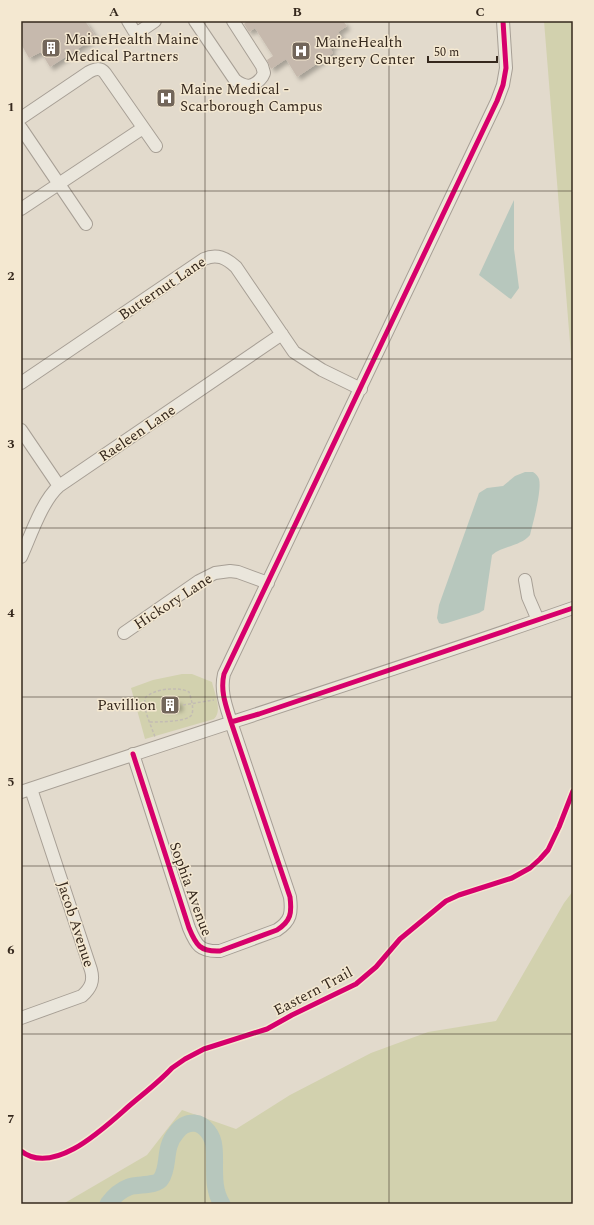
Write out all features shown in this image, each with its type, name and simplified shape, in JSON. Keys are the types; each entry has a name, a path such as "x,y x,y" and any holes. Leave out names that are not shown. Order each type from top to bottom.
{"street":[{"path":"128,21 134,31 139,32 155,21"},
{"path":"195,21 235,80 244,86 252,85 262,78 264,70 233,21"},
{"name":"Sophia Avenue","path":"133,754 193,937 200,947 206,950 220,951 277,930 288,922 291,912 291,901 288,889 231,722 222,690 224,674 497,101 503,85 506,68 503,21"},
{"path":"21,118 84,75 97,68 106,73 156,146"},
{"path":"21,128 86,224"},
{"path":"21,209 143,128"},
{"name":"Butternut Lane","path":"21,383 210,256 220,256 236,267 294,352 322,370 361,388"},
{"name":"Raeleen Lane","path":"21,557 46,503 51,494 59,486 282,334"},
{"path":"21,430 59,486"},
{"name":"Hickory Lane","path":"124,633 199,581 215,573 230,571 238,572 268,583"},
{"path":"525,580 528,597 538,620"},
{"path":"26,790 573,608"},
{"name":"Jacob Avenue","path":"21,1018 82,996 89,988 92,980 91,970 26,790"}],"path":[{"path":"150,722 173,721 189,718 193,713 191,698 187,691 169,690 151,693 145,698 144,703 150,722 158,746"},
{"path":"182,705 224,698"}],"green space":[{"path":"544,21 573,21 573,380"},
{"path":"182,674 192,674 212,682 218,706 217,716 214,719 145,739 131,688 153,680"},
{"path":"573,891 573,1204 63,1204 147,1155 182,1110 236,1129 290,1095 371,1053 428,1032 496,1021 564,903"}],"shaded area":[{"path":"514,200 514,249 519,288 511,299 479,275"},
{"path":"525,472 533,472 539,478 540,484 537,507 530,535 522,542 492,555 484,610 447,623 439,623 437,618 439,605 479,493 487,488 503,486 515,476"}],"building":[{"name":"MaineHealth Maine Medical Partners","path":"21,21 85,21 96,37 50,67 41,52 29,58 21,44"},
{"name":"MaineHealth Surgery Center","path":"247,21 343,21 347,26 338,32 343,39 330,48 333,53 297,77 286,59 271,69 267,60 273,56 255,28 249,32 244,24"},
{"name":"Pavillion","path":"178,700 180,708 162,709 161,701"}],"waterway":[{"path":"108,1204 117,1194 126,1188 151,1184 159,1181 164,1174 169,1145 172,1139 181,1127 194,1123 205,1128 212,1139 214,1147 216,1191 222,1204"}],"cycle path":[{"path":"133,754 189,928 197,943 203,949 220,951 282,927 290,916 290,897 227,710 223,692 224,674 497,101 503,85 506,68 503,21"},
{"path":"231,722 259,714 573,608"},
{"name":"Eastern Trail","path":"21,1151 34,1157 48,1158 63,1154 78,1146 107,1126 172,1068 185,1059 204,1049 267,1029 292,1015 356,984 376,967 400,939 446,901 459,895 512,878 530,868 548,850 573,791"}],"place":[{"name":"MaineHealth Maine Medical Partners","path":"51,48"},
{"name":"MaineHealth Surgery Center","path":"301,51"},
{"name":"Maine Medical - Scarborough Campus","path":"166,98"},
{"name":"Pavillion","path":"170,705"}]}
